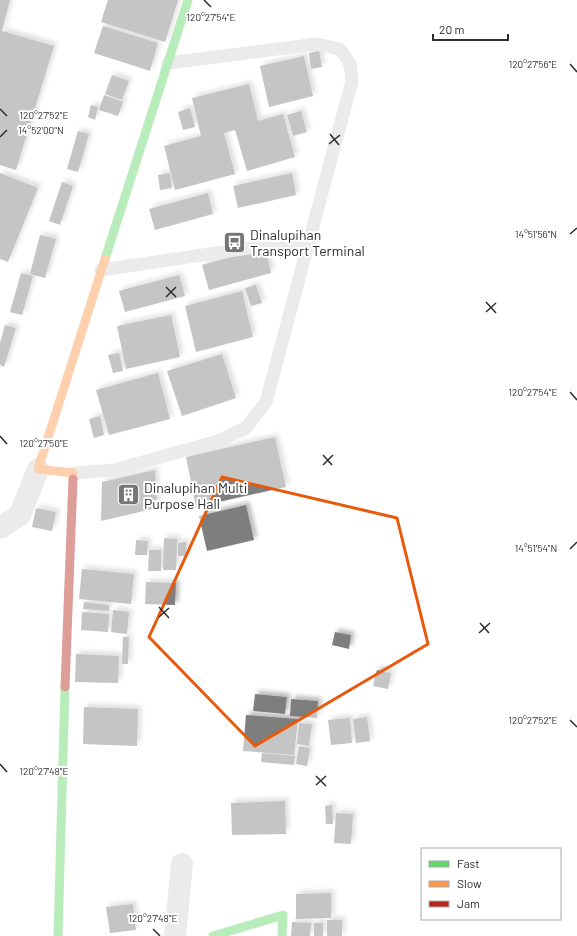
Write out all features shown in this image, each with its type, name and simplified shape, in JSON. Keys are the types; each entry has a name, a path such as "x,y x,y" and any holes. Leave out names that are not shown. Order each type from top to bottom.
{"street":[{"path":"0,528 20,515 38,469 188,0"},
{"path":"38,469 73,473 67,598 58,936"},
{"path":"175,936 182,864"},
{"path":"213,936 283,915 282,936"}],"lane":[{"path":"73,473 114,470 218,441 246,428 266,402 352,81 350,64 340,49 317,44 168,63"},
{"path":"102,270 310,239"}],"highlighted area":[{"path":"222,477 397,518 428,644 255,746 149,637"}],"building":[{"path":"0,0 10,0 2,31 54,46 16,170 0,165"},
{"path":"108,0 178,0 165,42 101,22"},
{"path":"103,26 158,43 150,71 94,53"},
{"path":"319,51 322,67 311,69 309,53"},
{"path":"304,56 313,96 269,107 260,66"},
{"path":"112,75 129,81 122,100 105,94"},
{"path":"249,84 258,121 283,114 295,157 247,171 235,130 224,133 235,174 175,190 164,146 201,136 192,98"},
{"path":"104,95 123,102 118,116 99,110"},
{"path":"91,105 98,107 95,120 88,117"},
{"path":"190,108 195,127 183,130 178,112"},
{"path":"301,111 307,132 293,136 287,115"},
{"path":"78,131 89,134 78,172 67,169"},
{"path":"0,173 38,188 8,262 0,259"},
{"path":"170,173 172,188 160,190 158,175"},
{"path":"292,173 296,195 238,208 233,186"},
{"path":"62,182 73,186 60,225 49,221"},
{"path":"208,193 213,214 155,230 149,209"},
{"path":"40,235 56,239 45,278 30,274"},
{"path":"265,248 271,273 209,290 202,265"},
{"path":"21,273 33,276 22,315 10,312"},
{"path":"179,275 185,296 125,312 119,291"},
{"path":"256,285 262,303 251,306 245,288"},
{"path":"242,291 253,337 196,352 185,306"},
{"path":"171,315 180,357 126,369 117,326"},
{"path":"5,325 16,328 4,367 0,365 0,343"},
{"path":"119,353 123,371 113,373 108,355"},
{"path":"222,354 236,398 182,416 167,371"},
{"path":"158,373 170,419 109,435 96,390"},
{"path":"100,416 104,435 94,438 89,419"},
{"path":"275,437 286,487 196,507 186,457"},
{"name":"Dinalupihan Multi Purpose Hall","path":"155,470 157,508 101,521 102,482"},
{"path":"246,505 254,540 207,551 199,516"},
{"path":"36,508 56,512 52,531 32,527"},
{"path":"164,538 177,539 176,570 163,570"},
{"path":"136,540 148,541 147,555 135,555"},
{"path":"186,542 186,556 178,556 178,543"},
{"path":"149,550 161,550 161,571 148,571"},
{"path":"82,569 134,574 131,604 79,599"},
{"path":"146,582 176,583 175,605 145,604"},
{"path":"84,602 109,605 109,611 83,609"},
{"path":"113,610 129,612 127,634 111,632"},
{"path":"82,612 109,614 108,632 81,630"},
{"path":"335,632 351,635 349,649 332,645"},
{"path":"123,637 129,637 128,664 122,664"},
{"path":"76,654 119,656 118,683 75,682"},
{"path":"377,670 391,673 388,689 373,686"},
{"path":"255,694 287,697 285,714 253,711"},
{"path":"291,699 318,701 317,718 290,716"},
{"path":"84,707 138,709 137,746 83,744"},
{"path":"246,715 298,719 294,755 243,751"},
{"path":"367,717 370,741 356,743 353,719"},
{"path":"350,718 352,743 331,745 328,720"},
{"path":"299,723 312,724 309,746 297,744"},
{"path":"299,746 310,748 307,766 296,764"},
{"path":"262,753 295,756 294,765 261,762"},
{"path":"285,801 286,834 232,835 231,803"},
{"path":"332,805 333,824 326,824 325,806"},
{"path":"336,813 353,814 351,844 334,843"},
{"path":"331,893 331,918 296,919 296,894"},
{"path":"133,904 136,930 110,933 106,907"},
{"path":"327,920 342,920 342,936 327,936"},
{"path":"292,922 311,923 310,936 291,936"},
{"path":"314,923 323,923 323,936 314,936"}],"traffic: fast":[{"path":"105,259 188,0"},
{"path":"58,936 65,687"},
{"path":"213,936 283,915 282,936"}],"traffic: slow":[{"path":"73,479 73,473 38,469 105,259"}],"traffic: jam":[{"path":"65,687 73,479"}],"place":[{"name":"Dinalupihan Transport Terminal","path":"235,242"},
{"name":"Dinalupihan Multi Purpose Hall","path":"129,495"}]}
